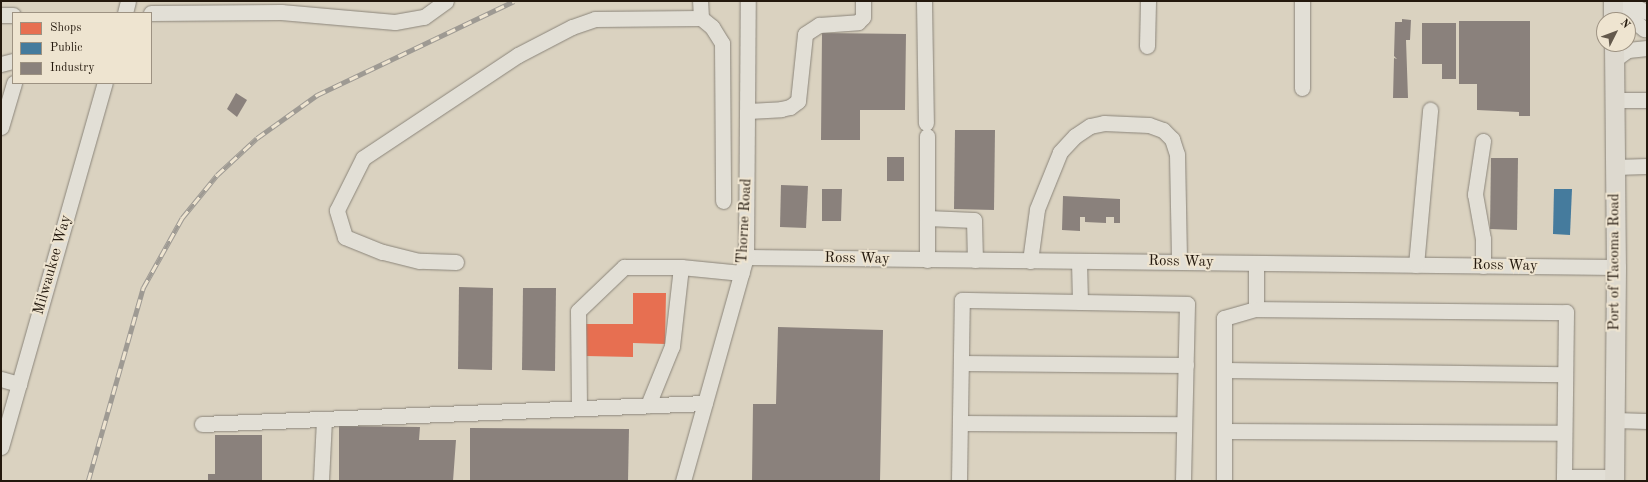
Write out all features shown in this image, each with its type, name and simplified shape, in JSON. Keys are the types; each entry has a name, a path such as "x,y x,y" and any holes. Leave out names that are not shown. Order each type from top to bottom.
{"main road":[{"name":"Port of Tacoma Road","path":"1614,479 1616,267 1613,100 1615,52"}],"street":[{"path":"124,12 128,1"},
{"path":"152,13 281,12 395,22 424,17 446,1"},
{"path":"700,1 701,18"},
{"name":"Thorne Road","path":"683,481 746,257 748,1"},
{"path":"748,111 781,109 790,107 798,101 805,34 819,25 858,22 863,17 863,1"},
{"path":"924,1 927,260"},
{"path":"1147,46 1148,1"},
{"path":"1302,1 1302,88"},
{"path":"1619,6 1647,12"},
{"path":"1619,6 1646,30"},
{"path":"1,15 12,15"},
{"path":"456,262 419,261 382,252 345,237 337,210 363,158 518,55 572,28 595,19 701,18 712,27 722,43 723,201"},
{"path":"1636,28 1646,30"},
{"path":"1636,37 1646,30"},
{"path":"1636,49 1647,48"},
{"path":"1626,52 1647,58"},
{"path":"1,64 12,61"},
{"path":"1,127 14,84"},
{"name":"Milwaukee Way","path":"1,447 105,84"},
{"path":"1613,100 1647,100"},
{"path":"1416,265 1430,110"},
{"path":"1030,261 1037,209 1060,152 1075,136 1090,126 1104,123 1149,125 1163,130 1172,139 1176,154 1179,262"},
{"path":"1483,141 1475,194 1483,238 1483,266"},
{"path":"1615,167 1647,166"},
{"path":"927,218 974,220 975,260"},
{"name":"Ross Way","path":"746,257 1616,267"},
{"path":"1079,261 1080,302"},
{"path":"1256,263 1256,309"},
{"path":"579,407 578,311 624,267 682,267 742,273"},
{"path":"648,405 672,346 682,267"},
{"path":"959,481 962,300 1187,304 1183,481"},
{"path":"1224,481 1224,318 1256,309 1566,312 1564,479 1614,479"},
{"path":"961,363 1186,365"},
{"path":"1224,370 1565,374"},
{"path":"1,379 19,384"},
{"path":"202,424 579,407 705,403"},
{"path":"321,481 324,419"},
{"path":"1615,420 1647,421"},
{"path":"960,423 1184,424"},
{"path":"1224,432 1564,433"}],"building: Shops":[{"path":"633,293 666,293 665,344 633,343 633,357 586,356 586,324 633,324"}],"building: Public":[{"path":"1554,189 1572,189 1570,235 1553,234"}],"building: Industry":[{"path":"1402,19 1411,20 1410,40 1406,40 1408,98 1393,98 1394,58 1397,59 1394,56 1395,22 1402,22"},
{"path":"1459,21 1530,21 1530,116 1519,116 1519,112 1477,110 1477,84 1459,84"},
{"path":"1422,23 1456,23 1456,79 1442,79 1442,64 1422,64"},
{"path":"822,33 906,34 905,110 860,110 860,140 821,140"},
{"path":"236,93 247,100 237,117 227,109"},
{"path":"955,130 995,130 994,210 954,209"},
{"path":"887,157 904,157 904,181 887,181"},
{"path":"1491,158 1518,158 1517,230 1490,229"},
{"path":"781,185 808,186 806,228 780,227"},
{"path":"822,189 842,189 841,221 822,221"},
{"path":"1063,196 1120,199 1120,223 1114,223 1114,217 1106,217 1106,223 1085,222 1085,217 1080,217 1080,231 1062,230"},
{"path":"459,287 493,288 492,370 458,369"},
{"path":"523,288 556,288 555,371 522,370"},
{"path":"778,327 883,330 880,481 752,481 753,404 776,404"},
{"path":"339,426 420,427 419,440 456,440 453,481 339,481"},
{"path":"470,428 629,429 628,481 470,481"},
{"path":"215,435 262,435 262,481 208,481 208,474 215,474"}],"railway":[{"path":"88,481 143,288 182,218 217,175 257,138 317,95 514,1"}]}
